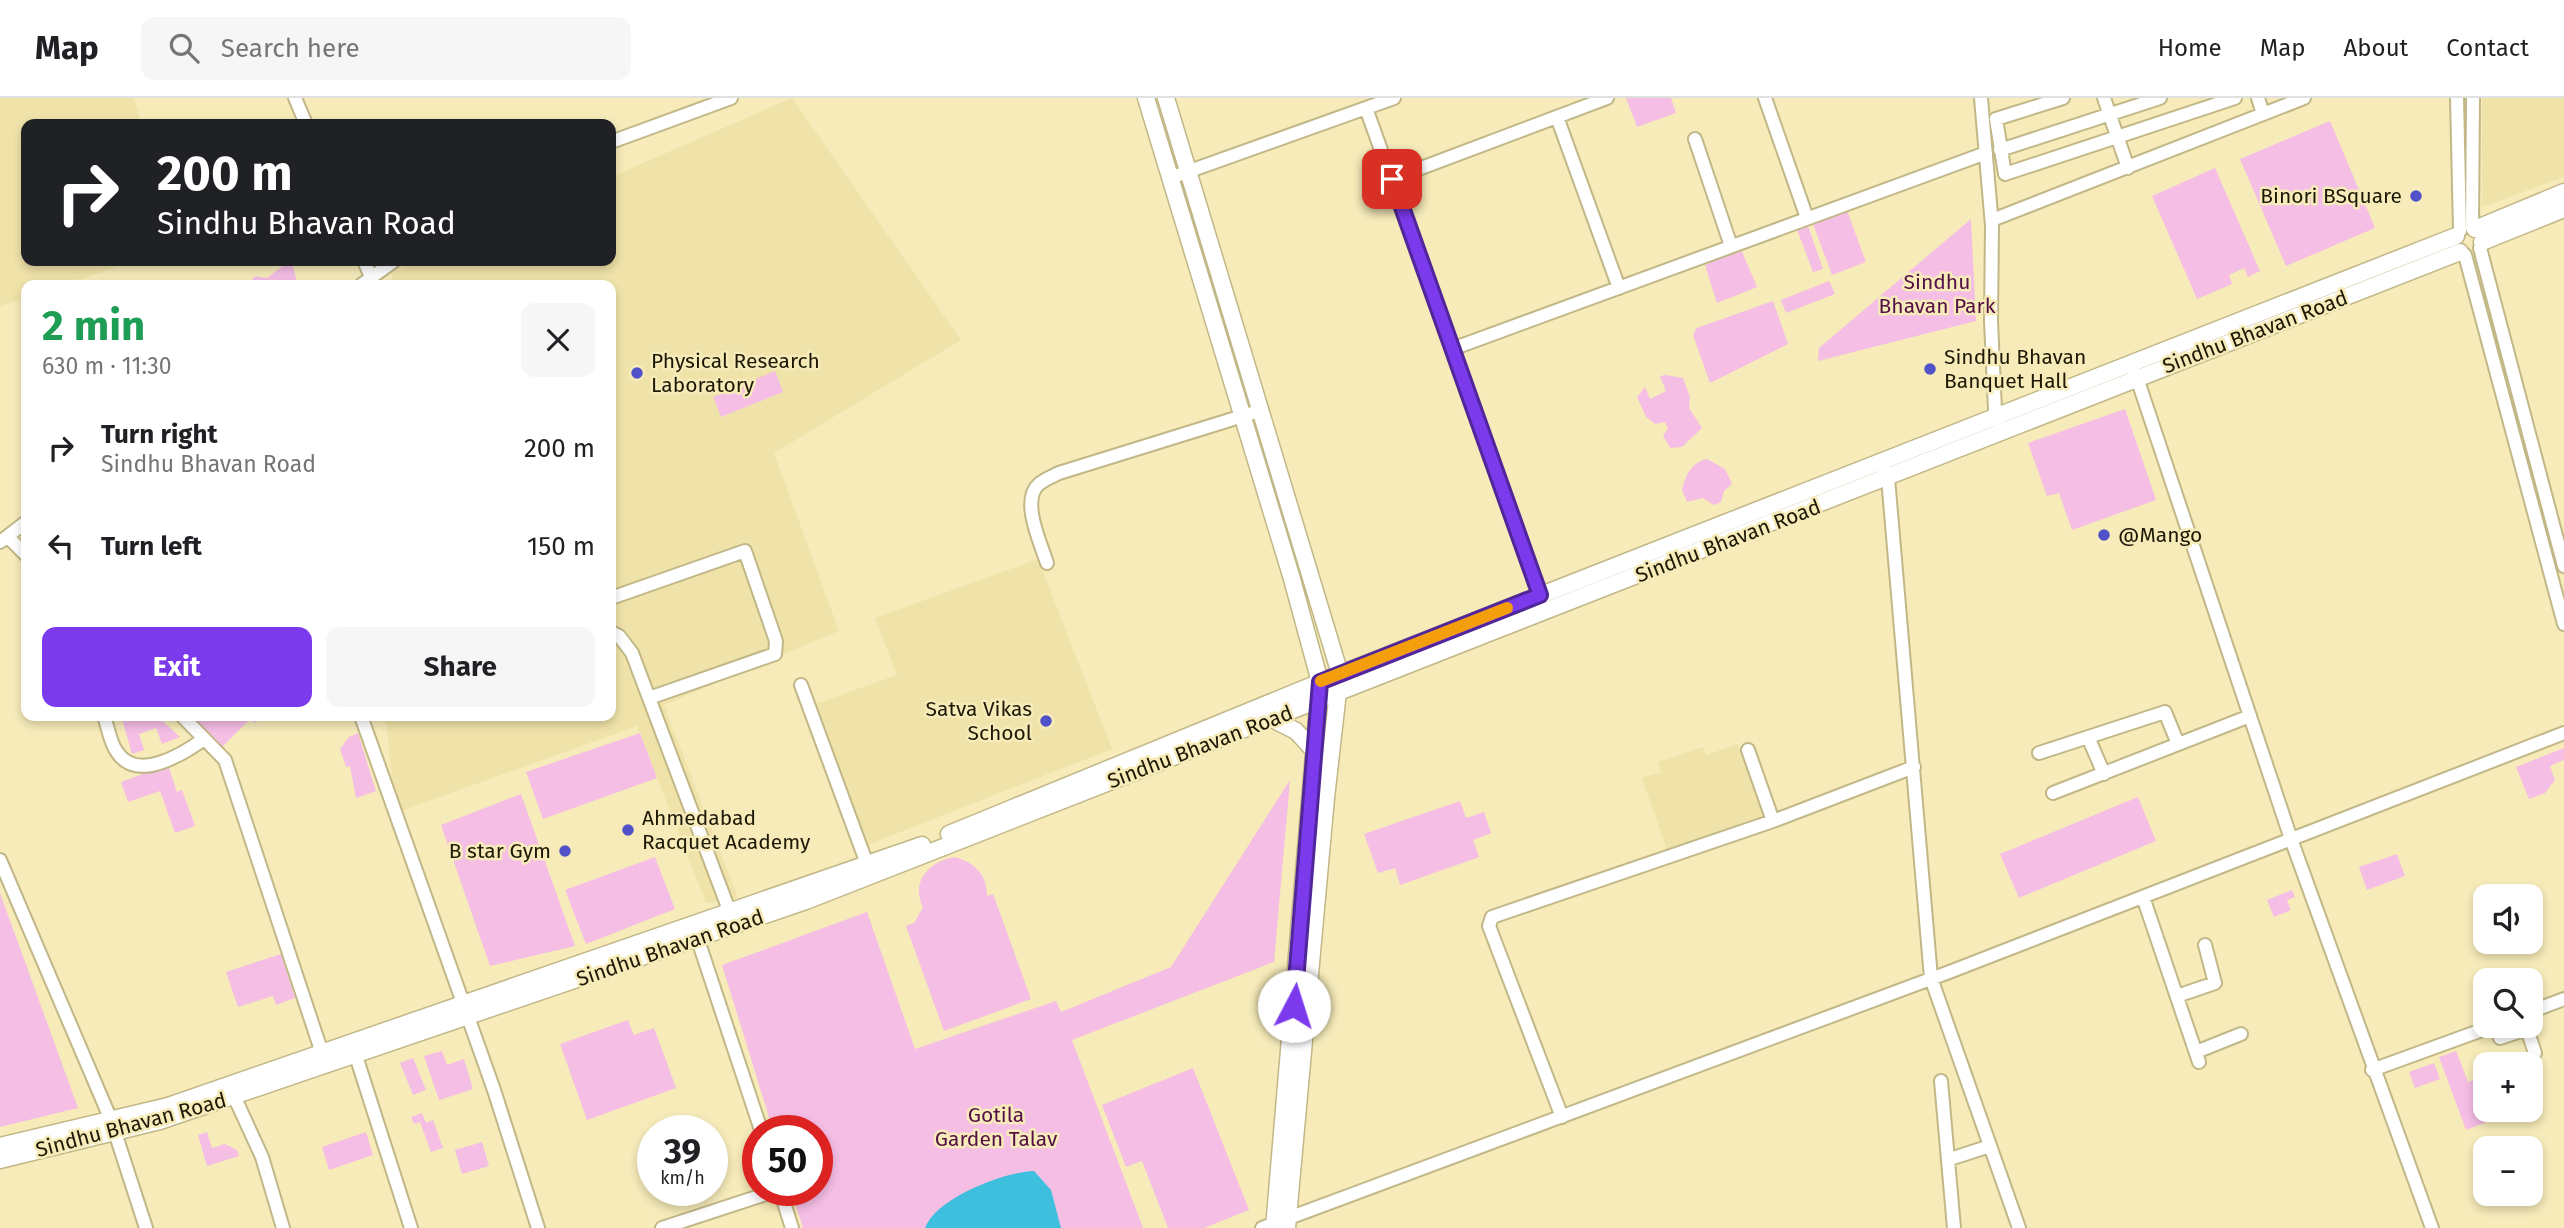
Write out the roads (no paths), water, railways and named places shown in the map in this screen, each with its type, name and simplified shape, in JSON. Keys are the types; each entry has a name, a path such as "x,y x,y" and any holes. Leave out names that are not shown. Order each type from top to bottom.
{"main road":[{"path":"1146,98 1243,416 1320,682 1277,1225"},
{"path":"1166,98 1340,674 1277,1225"},
{"name":"Sindhu Bhavan Road","path":"2469,240 2564,192"},
{"name":"Sindhu Bhavan Road","path":"0,1160 112,1126 322,1053 464,1011 732,919 867,864 930,842 1340,674 1996,416 2135,371 2469,240 2564,209"},
{"name":"Sindhu Bhavan Road","path":"732,919 806,901 1320,701 2002,433 2135,371"},
{"path":"1272,719 1296,732 1315,752"},
{"name":"Sindhu Bhavan Road","path":"0,1146 112,1126 160,1121 356,1056 464,1011"}],"street":[{"path":"295,98 304,119"},
{"path":"616,140 731,98"},
{"path":"1170,178 1394,98"},
{"path":"1392,179 1607,98"},
{"path":"1765,98 1807,218"},
{"path":"1981,98 1992,220 1991,321 1996,416 2002,433"},
{"path":"2063,98 1996,119 2005,174 2235,98"},
{"path":"2104,98 2128,168"},
{"path":"2000,150 2160,98"},
{"path":"2258,98 2263,114"},
{"path":"1992,220 2304,98"},
{"path":"2457,98 2469,240 2564,624"},
{"path":"2473,98 2469,240 2564,566"},
{"path":"1366,108 1540,595"},
{"path":"1557,117 1619,288"},
{"path":"1695,139 1731,246"},
{"path":"1452,349 1986,153"},
{"path":"370,280 388,266"},
{"path":"2135,371 2291,839 2372,1070 2432,1228"},
{"path":"1046,564 1031,505 1032,493 1039,484 1059,473 1262,410"},
{"path":"1881,462 1888,478 1931,978 2019,1228"},
{"path":"21,526 4,539 21,551"},
{"path":"616,596 745,551 776,641 775,654 649,698"},
{"path":"616,634 632,653 732,919"},
{"path":"801,685 867,864"},
{"path":"2039,753 2165,712 2178,744"},
{"path":"2053,793 2250,716"},
{"path":"106,721 117,752 128,762 147,766 184,753 204,739"},
{"path":"187,721 225,760 322,1053"},
{"path":"363,721 538,1228"},
{"path":"1277,1225 2143,897 2564,733"},
{"path":"2088,737 2104,774"},
{"path":"1748,750 1773,821"},
{"path":"1562,1117 1489,926 1492,917 1773,821 1914,767"},
{"path":"0,860 112,1126 146,1228"},
{"path":"2143,897 2198,1057 2241,1034"},
{"path":"695,931 756,1115"},
{"path":"2177,996 2215,983 2206,945"},
{"path":"2543,1007 2564,999"},
{"path":"2372,1070 2473,1033"},
{"path":"356,1056 411,1228"},
{"path":"1941,1081 1951,1158 1954,1228"},
{"path":"234,1096 262,1157 283,1228"},
{"path":"1951,1158 1990,1146"},
{"path":"662,1228 742,1202"},
{"path":"784,1206 792,1228"}],"water":[{"path":"1034,1171 1051,1190 1061,1228 925,1228 942,1207 956,1197 1006,1176"}],"place":[{"name":"Binori BSquare","path":"2416,196"},
{"name":"Sindhu Bhavan Banquet Hall","path":"1930,369"},
{"name":"Physical Research Laboratory","path":"637,373"},
{"name":"@Mango","path":"2104,535"},
{"name":"Satva Vikas School","path":"1046,721"},
{"name":"Ahmedabad Racquet Academy","path":"628,830"},
{"name":"B star Gym","path":"565,851"}],"park label":[{"name":"Sindhu Bhavan Park","path":"1937,294"},
{"name":"Gotila Garden Talav","path":"996,1127"}]}
